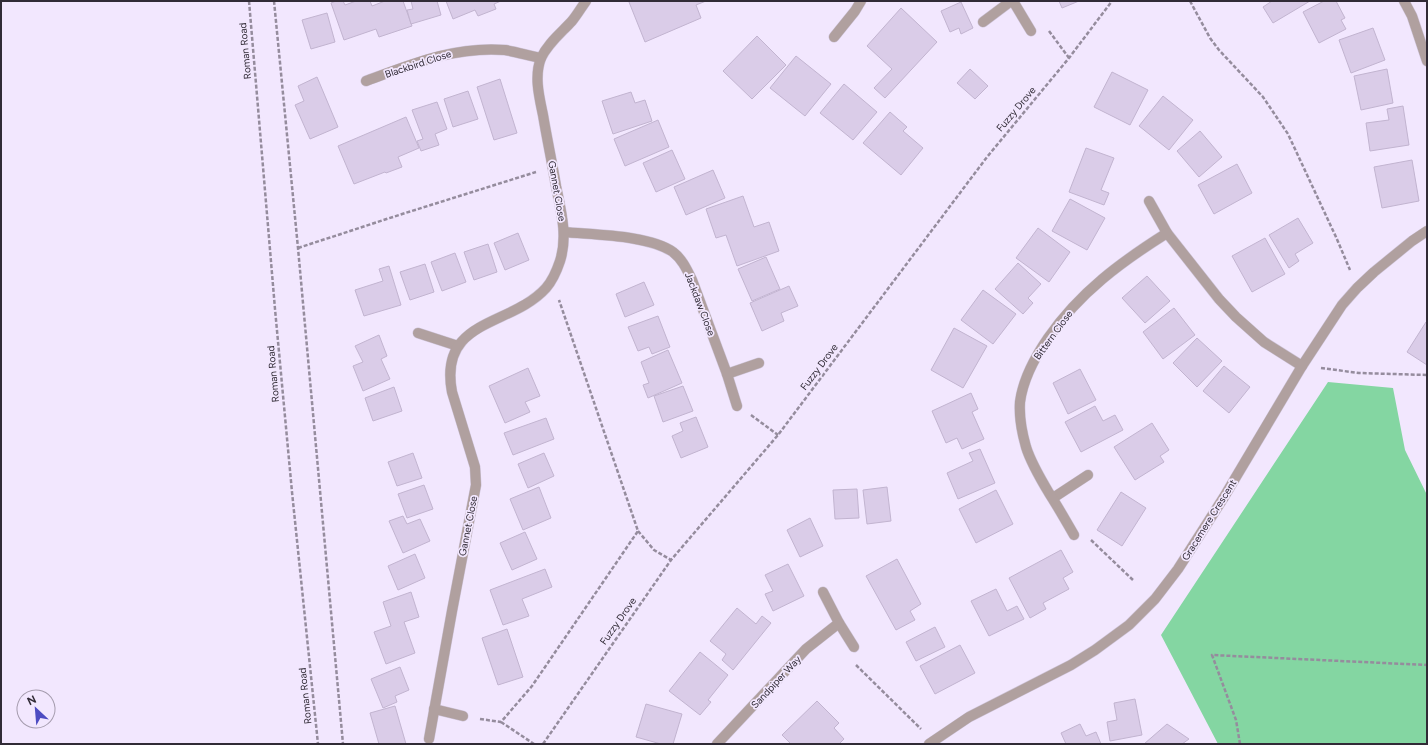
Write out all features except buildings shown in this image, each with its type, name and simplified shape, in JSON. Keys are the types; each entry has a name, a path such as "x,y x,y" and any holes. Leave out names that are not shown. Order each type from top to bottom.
{"street":[{"name":"Gannet Close","path":"429,739 476,485 475,467 450,384 451,364 458,346 468,335 479,327 516,309 536,297 552,280 561,255 564,232 538,91 538,70 541,58 551,43 571,21 586,1"},
{"path":"834,37 855,11 861,1"},
{"path":"983,22 1012,1 1031,32"},
{"path":"1404,1 1412,16 1427,60"},
{"name":"Blackbird Close","path":"366,81 423,60 461,51 507,50 541,58"},
{"path":"1150,201 1168,232 1219,299 1236,317 1264,342 1302,366"},
{"name":"Gracemere Crescent","path":"931,742 969,717 1071,665 1095,650 1129,625 1155,599 1178,569 1224,497 1302,366 1342,306 1357,288 1394,255 1427,231"},
{"name":"Jackdaw Close","path":"564,232 633,238 658,245 673,253 686,267 692,280 727,374 737,406"},
{"name":"Bittern Close","path":"1074,535 1034,466 1026,449 1022,434 1020,402 1025,382 1041,347 1055,328 1085,294 1122,262 1168,232"},
{"path":"418,334 458,346"},
{"path":"727,374 759,363"},
{"path":"1052,498 1088,475"},
{"path":"823,592 839,623 854,647"},
{"name":"Sandpiper Way","path":"717,744 806,649 839,623"},
{"path":"434,709 463,716"}],"path":[{"name":"Roman Road","path":"249,1 291,485 318,744"},
{"path":"274,1 343,744"},
{"name":"Fuzzy Drove","path":"542,744 671,560 778,435 987,157 1069,58 1112,1"},
{"path":"1190,1 1210,38 1219,50 1263,97 1288,134 1336,238 1357,288"},
{"path":"1031,32 1045,25 1069,58"},
{"path":"298,248 553,167"},
{"path":"552,280 638,531 654,550 671,560"},
{"path":"1302,366 1359,373 1427,375"},
{"path":"737,406 778,435"},
{"path":"501,722 532,686 638,531"},
{"path":"1074,535 1090,538 1134,581"},
{"path":"854,647 853,662 899,706 931,742"},
{"path":"1240,744 1236,720 1212,655 1427,665"},
{"path":"463,716 501,722 534,744"}],"green space":[{"path":"1328,382 1393,388 1405,450 1427,495 1427,744 1218,744 1161,635"}]}
